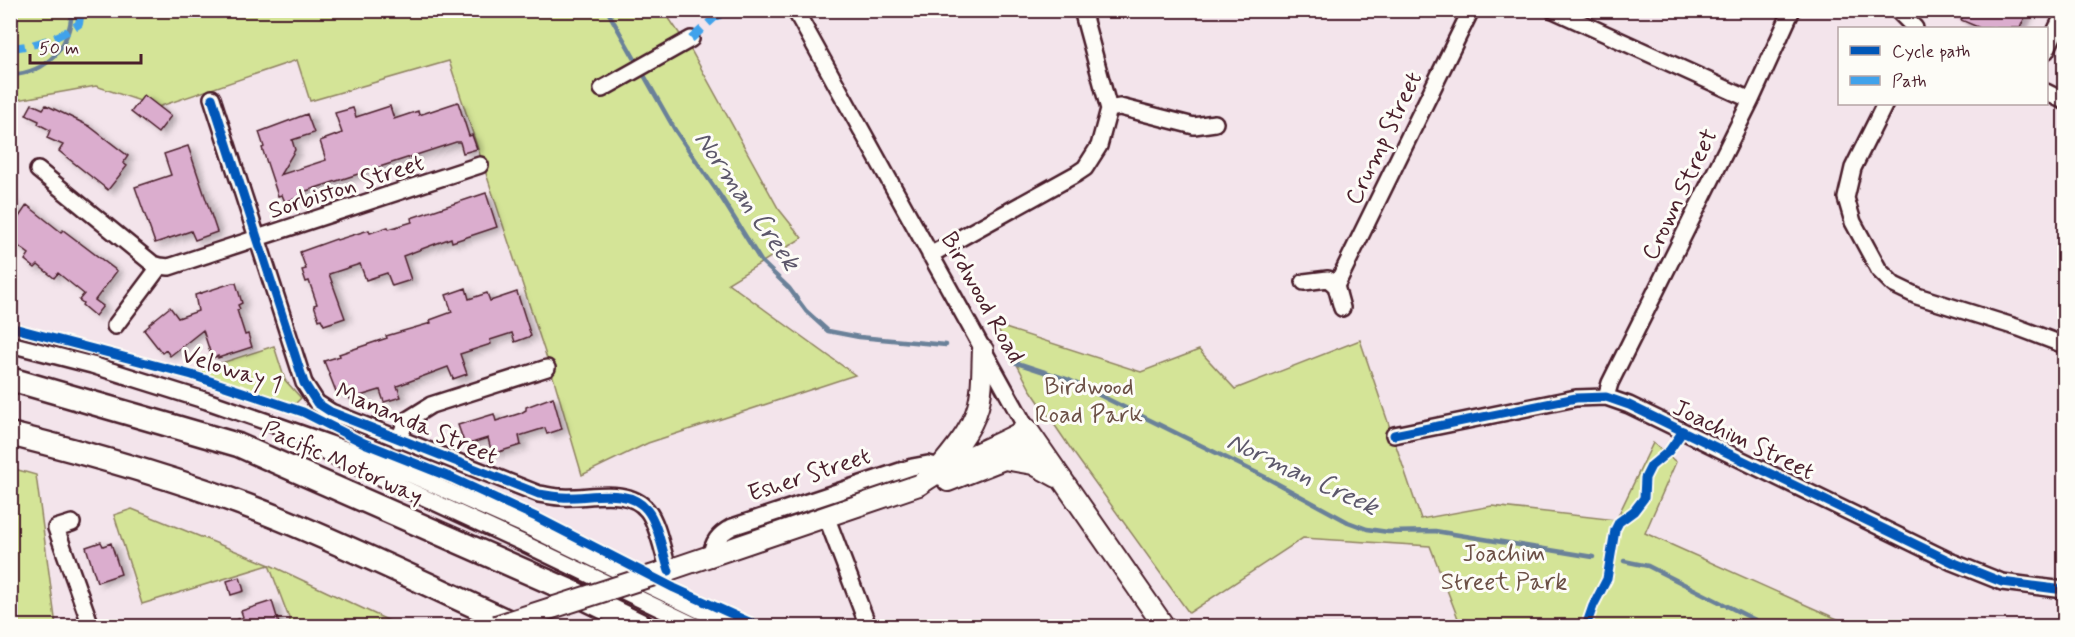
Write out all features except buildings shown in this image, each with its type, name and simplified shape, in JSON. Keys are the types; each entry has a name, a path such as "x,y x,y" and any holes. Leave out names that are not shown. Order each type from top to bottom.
{"highway":[{"name":"Pacific Motorway","path":"10,379 238,445 568,590 642,627"},
{"path":"10,434 148,471 241,503 370,557 518,627"}],"main road":[{"path":"938,470 974,418 980,400 983,350"},
{"name":"Esher Street","path":"919,485 938,470 1031,435"},
{"name":"Esher Street","path":"496,627 710,558 919,485 941,484 1004,459 1031,435"},
{"name":"Birdwood Road","path":"1031,435 1164,627"},
{"path":"1004,459 1033,464 1063,482"}],"street":[{"name":"Birdwood Road","path":"795,10 1000,383 1031,435"},
{"path":"930,255 1085,168 1099,146 1109,109 1082,10"},
{"name":"Crump Street","path":"1336,286 1471,10"},
{"path":"1553,10 1750,100"},
{"name":"Crown Street","path":"1606,397 1610,383 1792,10"},
{"path":"1897,10 1915,27"},
{"path":"2048,47 2064,13"},
{"path":"602,89 692,39"},
{"path":"2048,93 2064,101"},
{"name":"Mananda Street","path":"212,98 304,383 317,403 331,412 398,440 539,494 563,497 616,496 628,498 647,510 656,531 664,572"},
{"path":"1884,105 1853,168 1846,198 1852,222 1879,270 1894,285 1917,296 2019,328 2064,345"},
{"path":"1109,109 1120,107 1194,126 1215,123"},
{"name":"Sorbiston Street","path":"160,266 169,267 480,165"},
{"path":"38,170 153,264 160,266 115,326"},
{"path":"1304,282 1328,279 1336,286 1342,308"},
{"path":"10,344 93,365 207,401 382,462 528,527 732,627"},
{"path":"398,440 408,420 431,405 547,368"},
{"name":"Joachim Street","path":"1394,435 1576,398 1606,397 1640,410 1953,562 2002,582 2064,590"},
{"path":"207,401 375,474 696,627"},
{"name":"Esher Street","path":"710,558 712,545 717,536 732,527 912,467 928,464 938,470"},
{"path":"826,516 868,627"},
{"path":"72,523 56,528 91,627"}],"shaded area":[{"path":"1943,11 2037,11 2029,27 1970,27"}],"green space":[{"path":"10,11 664,11 692,52 778,208 802,238 728,283 855,375 648,443 582,475 555,383 449,61 310,101 297,60 158,107 96,86 11,101"},
{"path":"996,325 1141,372 1199,350 1235,389 1360,340 1421,519 1492,506 1616,520 1653,443 1676,462 1645,533 1853,626 1461,626 1430,546 1303,538 1189,613 1030,389"},
{"path":"274,346 285,380 301,398 292,407 191,373"},
{"path":"11,468 36,475 56,626 11,626"},
{"path":"132,509 270,565 400,626 292,626 269,565 142,604 114,515"}],"waterway":[{"name":"Norman Creek","path":"10,75 35,69 54,56 67,35 72,10"},
{"name":"Norman Creek","path":"607,10 675,130 761,261 789,288 806,311 828,331 859,337 946,345"},
{"name":"Norman Creek","path":"1014,362 1069,380 1267,478 1348,522 1367,529 1388,532 1435,531 1593,557"},
{"name":"Norman Creek","path":"1624,561 1648,566 1767,626"}],"marked path":[{"path":"10,48 38,43 63,33 79,24 81,10"},
{"path":"691,39 714,18 730,10"}],"cycle path":[{"path":"212,98 304,383 317,403 331,412 539,494 562,497 607,495 629,498 639,503 651,516 669,571"},
{"name":"Veloway 1","path":"10,327 192,375 303,412 364,443 452,478 536,517 674,588 758,626"},
{"path":"1394,435 1576,398 1606,397 1629,405 1952,562 2002,582 2064,590"},
{"path":"1586,626 1607,579 1615,530 1619,522 1634,511 1644,498 1645,478 1651,466 1669,451 1683,431"}],"park label":[{"name":"Birdwood Road Park","path":"1089,400"},
{"name":"Joachim Street Park","path":"1504,567"}]}
